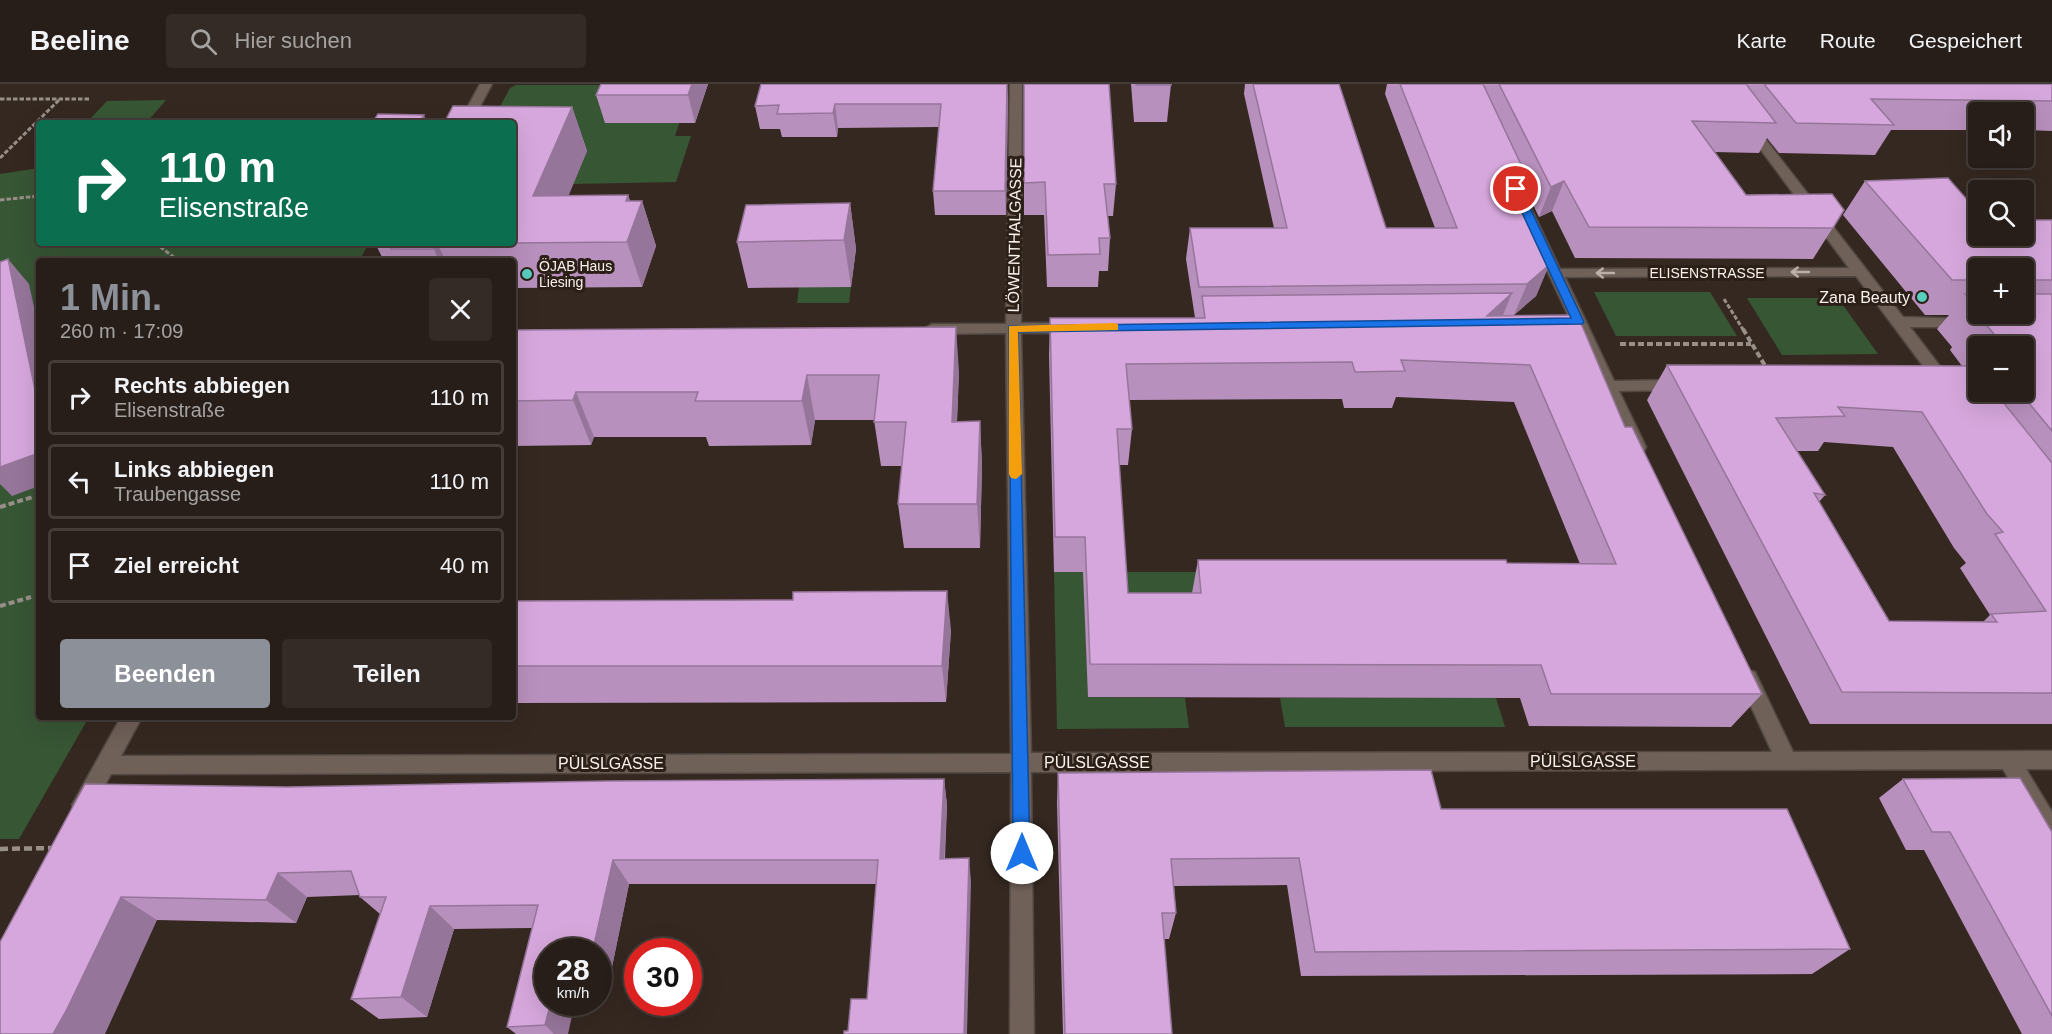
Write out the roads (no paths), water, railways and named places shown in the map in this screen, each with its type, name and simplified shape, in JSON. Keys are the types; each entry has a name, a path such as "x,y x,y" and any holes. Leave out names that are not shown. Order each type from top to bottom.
{"street":[{"path":"467,120 486,84"},
{"name":"LÖWENTHALGASSE","path":"1016,84 1013,328 1021,762 1022,1034"},
{"path":"1739,112 1956,399"},
{"path":"1516,189 1555,273 1572,322 1589,344 1644,460"},
{"name":"ELISENSTRASSE","path":"1555,273 1858,272"},
{"path":"1899,322 1968,322"},
{"path":"917,329 1083,327"},
{"path":"1919,381 1943,381"},
{"path":"1609,386 1692,384"},
{"path":"1741,664 1787,761"},
{"path":"59,848 130,720"},
{"path":"2009,760 2052,832"},
{"name":"PÜLSLGASSE","path":"106,765 2052,760"}],"place":[{"name":"ÖJAB Haus Liesing","path":"527,274"},
{"name":"Zana Beauty","path":"1922,297"}]}
